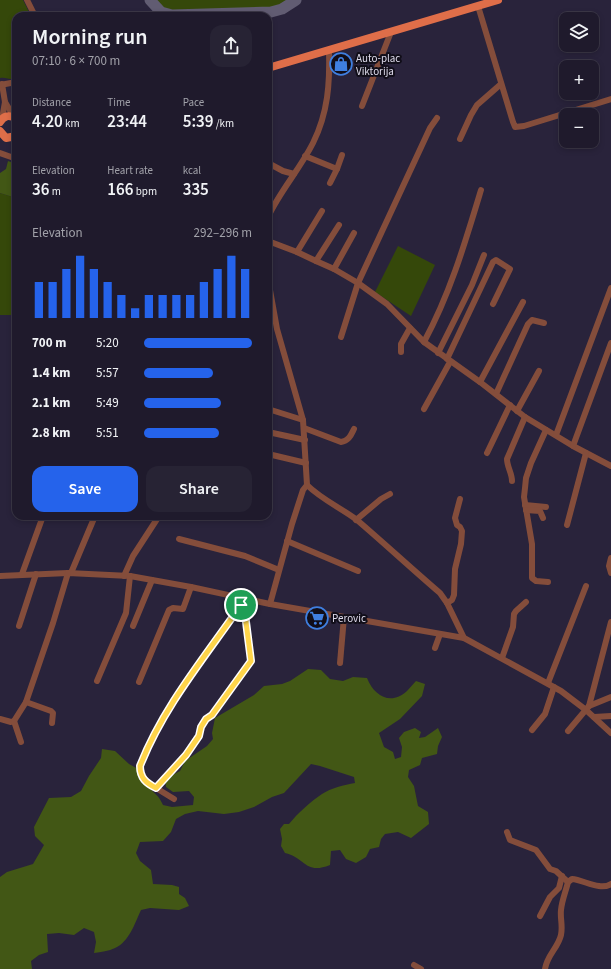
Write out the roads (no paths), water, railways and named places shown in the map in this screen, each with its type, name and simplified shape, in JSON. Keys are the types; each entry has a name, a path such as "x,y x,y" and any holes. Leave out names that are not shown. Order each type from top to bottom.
{"main road":[{"path":"272,67 498,0"},
{"path":"1,120 6,116 12,117"},
{"path":"2,134 12,136"}],"street":[{"path":"27,0 33,12"},
{"path":"478,6 514,125 517,127 611,99"},
{"path":"362,106 391,32"},
{"path":"272,208 313,143 327,104 330,74 329,50"},
{"path":"12,83 1,85 5,102 12,112"},
{"path":"460,139 477,105 501,84"},
{"path":"1,120 5,102"},
{"path":"341,337 358,283 430,128 437,118"},
{"path":"2,134 12,146"},
{"path":"0,153 12,157"},
{"path":"330,183 342,155"},
{"path":"305,156 337,169"},
{"path":"272,166 294,174"},
{"path":"424,342 451,284 481,190"},
{"path":"297,252 322,211"},
{"path":"316,261 339,225"},
{"path":"334,269 354,233"},
{"path":"272,243 334,269 358,283 387,304 424,342 480,382 525,417 586,453 611,465"},
{"path":"438,352 472,285 484,255"},
{"path":"424,409 449,360 495,261 510,267 510,270 493,304"},
{"path":"472,285 480,291"},
{"path":"556,435 611,288"},
{"path":"270,604 287,541 303,490 307,485 303,420 277,329 272,301"},
{"path":"480,382 523,302"},
{"path":"496,394 528,324 532,320 544,323"},
{"path":"401,352 401,344 410,328"},
{"path":"574,446 611,343"},
{"path":"517,411 539,371"},
{"path":"487,453 510,405"},
{"path":"272,410 303,420"},
{"path":"512,480 507,459 525,417"},
{"path":"304,428 341,442 348,440 354,429"},
{"path":"546,430 526,478 524,497 532,544 532,578 536,581 548,582"},
{"path":"272,433 305,440"},
{"path":"567,525 586,453"},
{"path":"272,455 306,463"},
{"path":"307,485 356,520 440,593 448,604 464,638"},
{"path":"356,520 381,499 390,494"},
{"path":"448,604 454,595 456,569 462,540 462,531 455,518 460,499"},
{"path":"526,508 546,507"},
{"path":"526,508 540,511 543,518"},
{"path":"22,574 41,520"},
{"path":"14,721 26,702 69,573 93,520"},
{"path":"97,681 126,613 127,576 134,556 156,520"},
{"path":"179,539 245,556 279,570"},
{"path":"287,541 358,571"},
{"path":"611,558 609,566 611,573"},
{"path":"0,576 69,573 127,576 191,587 270,604 464,638 548,683 587,708 611,733"},
{"path":"19,626 36,574"},
{"path":"133,626 152,580"},
{"path":"548,683 586,586"},
{"path":"139,682 169,610 173,608 183,609 191,587"},
{"path":"174,799 143,779 140,766 151,741 166,714 246,599"},
{"path":"502,658 514,627 514,614 526,602"},
{"path":"156,788 186,755 199,736 204,722 212,715 251,661 245,614 241,605"},
{"path":"340,663 344,617"},
{"path":"568,731 587,708 611,622"},
{"path":"435,648 440,634"},
{"path":"532,730 545,714 554,687"},
{"path":"587,708 611,698"},
{"path":"26,702 51,711 53,713 52,723"},
{"path":"594,717 611,716"},
{"path":"1,721 14,721"},
{"path":"14,721 21,742"},
{"path":"507,832 510,840 536,850 550,869 556,871 568,882"},
{"path":"540,916 550,897 559,888 562,876"},
{"path":"545,969 548,958 561,937 563,926 561,911 568,882 572,879 603,887 611,884"},
{"path":"414,965 421,969"}],"place":[{"name":"Auto-plac Viktorija","path":"341,64"},
{"name":"Perovic","path":"317,618"}]}
